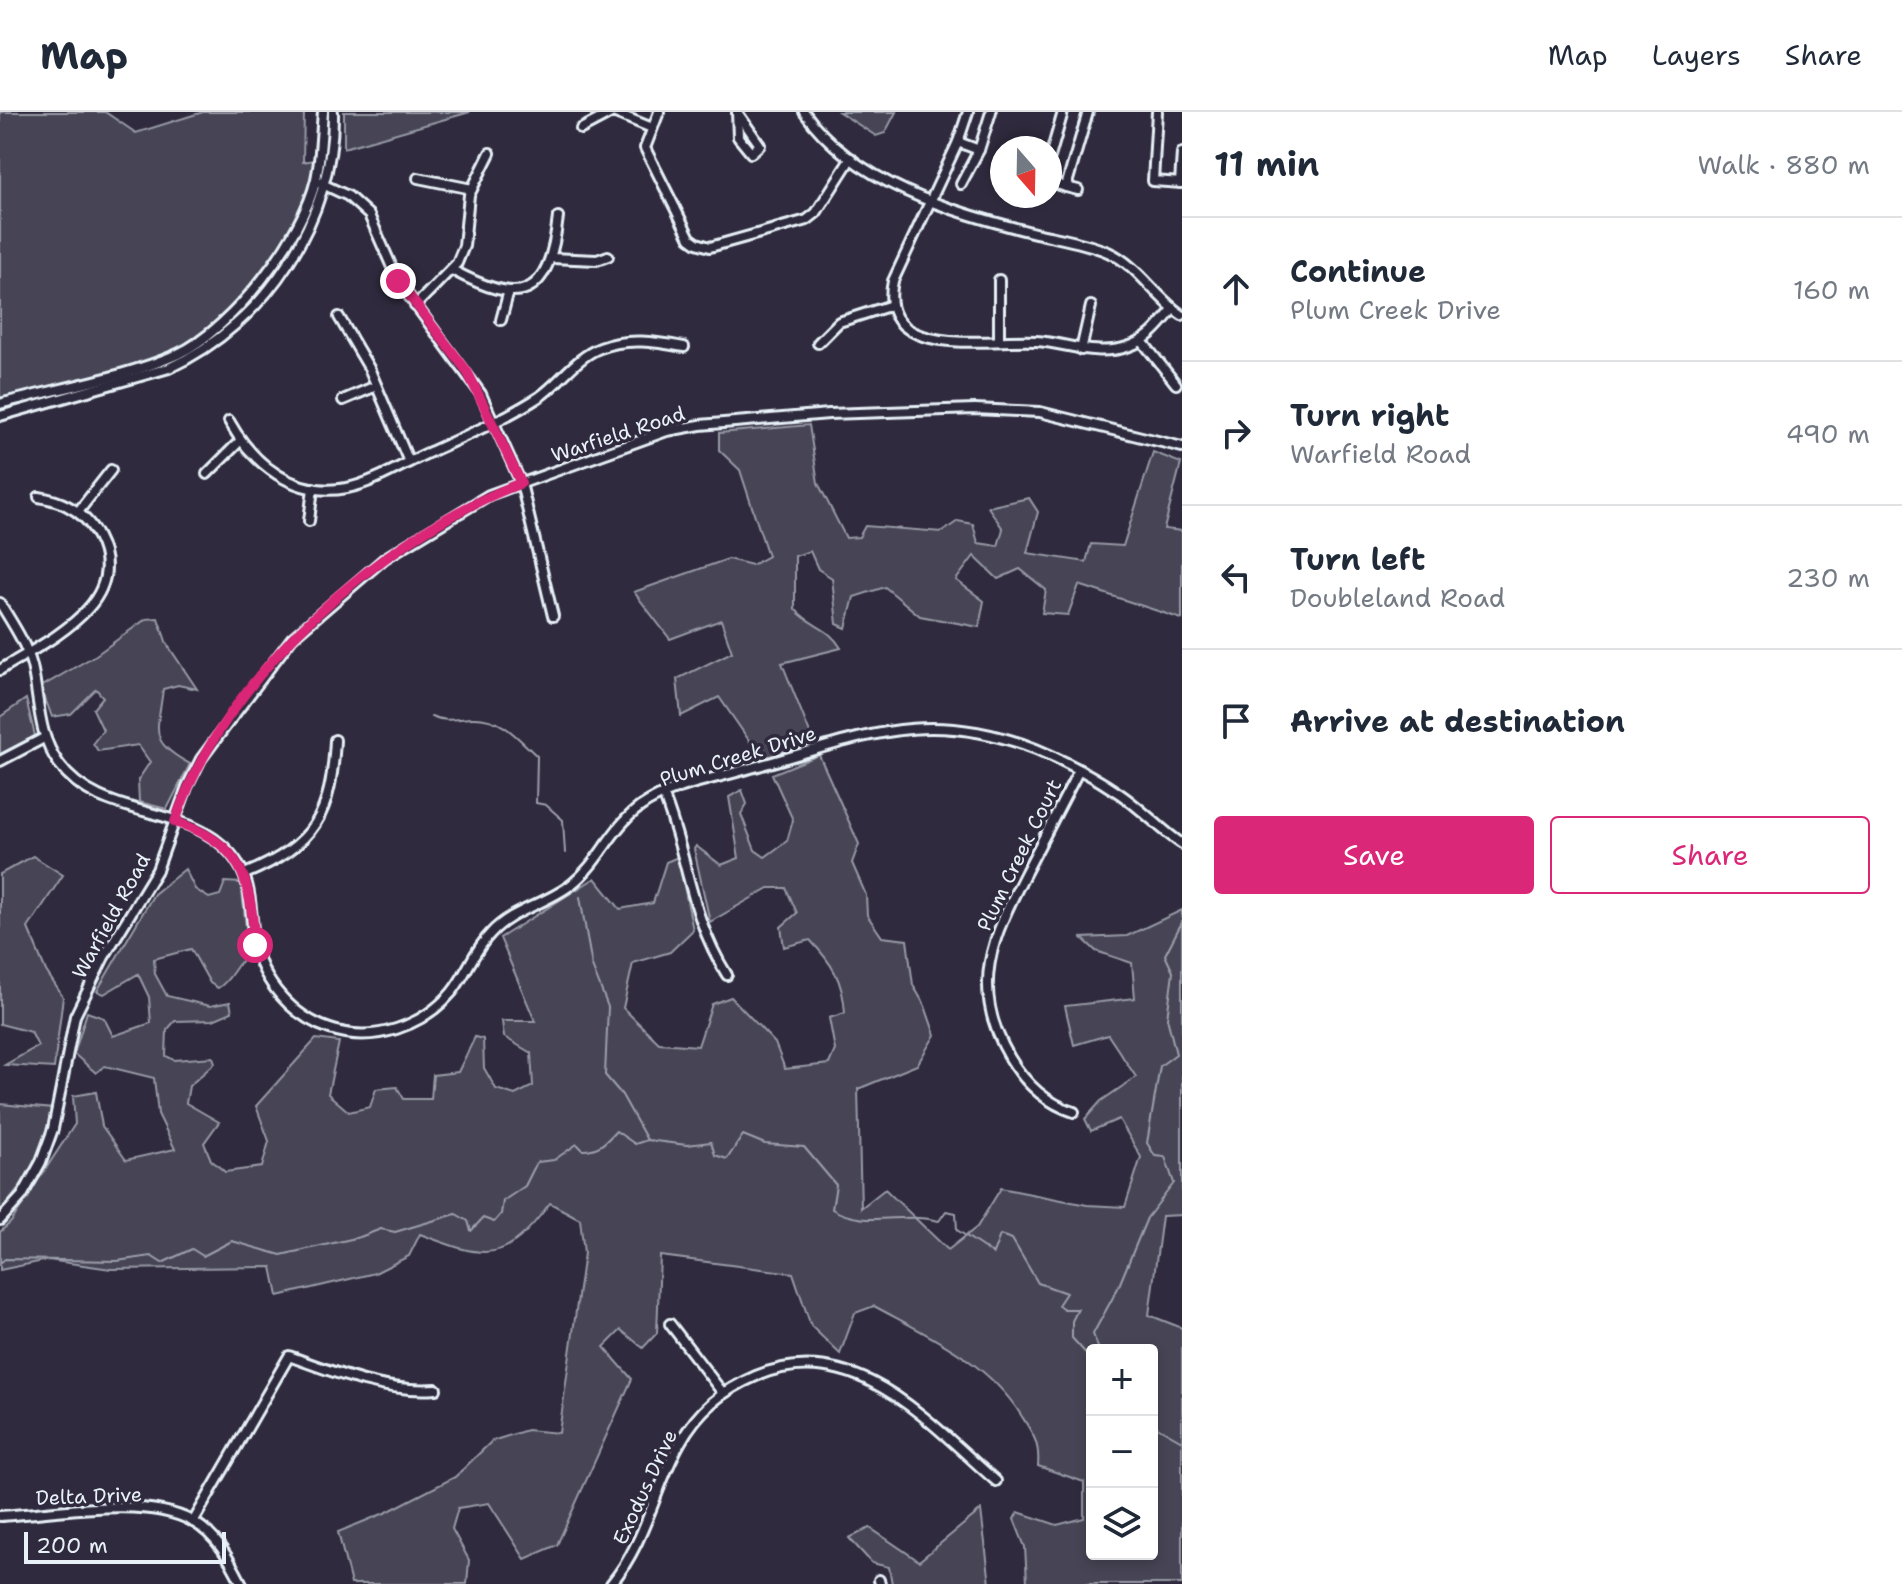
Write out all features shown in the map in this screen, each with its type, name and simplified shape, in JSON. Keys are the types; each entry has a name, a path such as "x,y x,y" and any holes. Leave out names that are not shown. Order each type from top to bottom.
{"street":[{"path":"0,404 162,360 199,340 266,276 290,240 321,182 323,112"},
{"path":"0,416 169,368 193,357 246,312 297,252 321,182 333,112"},
{"path":"581,129 613,112 652,128"},
{"path":"659,112 645,148 690,238 710,247 807,220 816,213 851,158"},
{"path":"804,112 831,142 851,158 928,202 1105,251 1130,267 1182,315"},
{"path":"968,112 958,142 893,281 892,305 905,328 915,335 933,339 1036,341 1081,350 1112,351 1142,341 1173,309"},
{"path":"961,184 979,150 991,112"},
{"path":"1056,136 1063,112"},
{"path":"1066,187 1088,112"},
{"path":"1157,112 1153,181 1181,183 1182,153"},
{"path":"958,142 979,150"},
{"path":"415,306 452,270 464,246 472,189 490,153"},
{"path":"418,178 472,189"},
{"path":"321,182 348,196 369,215 398,281 467,371 494,421 521,483 553,616"},
{"path":"1062,186 1078,190"},
{"path":"452,270 488,290 508,294 535,282 551,258 558,217"},
{"path":"551,258 597,260 608,256"},
{"path":"999,280 999,340"},
{"path":"501,320 508,294"},
{"path":"818,343 839,322 892,305"},
{"path":"1081,350 1091,306"},
{"path":"339,317 376,386 409,462"},
{"path":"229,421 240,441 267,469 313,488 349,488 494,421 547,392 588,354 601,347 650,340 684,347"},
{"path":"1142,341 1176,384"},
{"path":"343,400 376,386"},
{"name":"Warfield Road","path":"0,1220 22,1196 41,1162 53,1129 75,1016 111,944 157,870 201,759 292,638 385,558 468,506 521,483 683,427 829,414 975,409 1035,412 1182,447"},
{"path":"207,474 240,441"},
{"path":"78,512 111,470"},
{"path":"309,521 313,488"},
{"path":"0,670 79,619 103,587 104,552 94,529 78,512 57,500 39,497"},
{"name":"Plum Creek Drive","path":"0,603 27,653 44,738 62,768 88,791 113,804 175,822 216,839 245,874 252,898 255,945 275,990 295,1010 318,1024 345,1033 374,1034 399,1029 436,1007 454,989 475,951 494,929 574,882 624,820 663,794 850,737 908,728 952,729 997,737 1038,750 1122,795 1182,844"},
{"path":"0,761 44,738"},
{"path":"245,874 288,854 316,826 331,791 335,740"},
{"name":"Plum Creek Court","path":"1074,1112 1049,1102 1012,1061 994,1021 988,977 992,947 1001,918 1079,770"},
{"path":"663,794 681,844 699,922 727,975"},
{"path":"670,1324 722,1392"},
{"path":"193,1522 289,1356 327,1370 399,1388 436,1389"},
{"name":"Exodus Drive","path":"611,1584 645,1531 680,1442 722,1392 788,1367 829,1367 860,1374 897,1395 996,1481"},
{"name":"Delta Drive","path":"0,1516 151,1509 193,1522 218,1544 242,1584"}],"shaded area":[{"path":"0,112 105,112 136,133 203,112 304,112 303,162 319,159 306,207 266,276 199,340 162,360 0,404"},
{"path":"344,112 470,112 344,148"},
{"path":"839,112 896,112 885,133 876,136"},
{"path":"809,425 818,483 846,538 859,537 865,526 942,532 958,521 973,524 978,543 998,546 1003,529 988,507 1029,498 1038,512 1027,553 1086,562 1091,544 1123,546 1153,452 1181,463 1164,529 1182,531 1182,619 1079,585 1068,615 1042,613 1046,590 1020,569 998,579 974,556 956,580 984,601 979,627 920,616 885,587 854,597 846,628 837,624 832,578 818,569 810,551 795,556 795,609 831,635 841,648 782,663 813,741 762,759 719,697 681,716 677,679 732,652 721,620 670,639 634,592 728,559 752,565 768,556 740,470 719,450 719,433"},
{"path":"158,618 167,644 197,689 178,685 163,689 158,734 167,749 190,764 167,809 139,802 138,780 150,762 138,745 98,751 93,743 103,730 93,709 103,697 96,689 71,714 52,717 41,687 96,655 146,619"},
{"path":"26,699 35,736 0,754 0,717"},
{"path":"819,755 859,844 852,863 866,895 867,915 882,937 907,940 913,985 925,1006 935,1035 917,1065 858,1089 861,1208 885,1189 948,1250 977,1227 1001,1188 1087,1205 1125,1207 1141,1157 1119,1119 1091,1131 1085,1119 1101,1101 1136,1077 1108,1035 1074,1045 1065,1006 1135,998 1132,963 1096,951 1082,938 1127,936 1182,910 1182,1215 1162,1216 1149,1315 1182,1328 1182,1584 992,1584 1027,1582 1025,1547 1014,1519 1018,1512 1057,1525 1084,1518 1084,1482 1038,1466 1037,1445 1032,1433 1007,1396 991,1379 936,1339 874,1306 855,1313 840,1354 811,1326 793,1273 660,1256 657,1333 643,1348 621,1330 604,1347 632,1379 557,1545 525,1559 489,1503 458,1508 452,1529 469,1560 467,1584 351,1584 338,1532 387,1512 455,1477 492,1441 527,1430 559,1433 584,1253 580,1219 550,1203 520,1237 493,1251 462,1249 420,1234 409,1256 375,1273 278,1296 272,1267 111,1269 48,1260 0,1270 0,1232 11,1222 75,1124 73,1096 96,1092 102,1126 126,1160 175,1149 158,1114 154,1078 105,1066 96,1073 74,1054 87,1012 104,1018 113,1036 151,1023 149,997 138,974 104,994 97,991 154,894 185,869 195,889 209,898 220,895 225,882 241,883 249,954 223,985 218,988 210,983 191,949 154,959 155,974 167,996 210,1006 230,1002 232,1012 213,1020 175,1021 167,1030 166,1056 174,1060 213,1057 215,1063 189,1086 186,1103 219,1122 204,1143 211,1160 225,1172 262,1167 269,1141 256,1106 316,1039 339,1042 328,1094 349,1112 370,1107 376,1089 397,1087 404,1099 431,1099 433,1075 458,1072 475,1037 483,1039 484,1068 496,1089 515,1095 533,1086 531,1053 504,1037 502,1021 535,1021 500,938 595,878 620,909 653,903 666,862 678,857 693,930 670,952 633,963 623,1008 659,1043 698,1046 712,1004 731,997 775,1043 785,1069 829,1064 835,1050 829,1018 845,1013 842,991 830,965 810,940 784,947 781,927 797,913 786,888 769,888 710,922 694,849 696,846 721,865 739,858 729,797 742,790 747,804 741,814 755,850 765,857 787,841 793,820 772,774"},
{"path":"33,856 63,875 28,928 46,971 63,997 54,1068 5,1065 38,1046 31,1032 0,1024 0,874"},
{"path":"0,1104 53,1109 33,1164 0,1211"},
{"path":"981,1510 990,1584 892,1584 889,1567 872,1563 849,1538 870,1528 919,1561"}],"waterway":[{"path":"431,716 494,722 510,731 537,756 536,803 546,805 563,820 565,853"},
{"path":"580,897 592,966 608,1007 605,1075 622,1095 647,1140"},
{"path":"1097,1344 1093,1334 1118,1288 1147,1218 1174,1183 1165,1157 1155,1156 1147,1143 1160,1066 1176,1054 1167,1018 1173,972 1165,955 1182,922"},
{"path":"0,1263 5,1259 117,1261 151,1256 162,1263 192,1249 203,1256 232,1241 281,1255 360,1237 381,1229 395,1232 456,1214 468,1221 471,1231 483,1218 494,1222 501,1214 503,1201 525,1186 537,1162 554,1160 577,1144 583,1150 594,1149 616,1131 635,1144 647,1140 687,1145 711,1142 715,1155 727,1159 743,1135 765,1144 804,1147 836,1185 832,1209 845,1215 939,1221 946,1211 956,1213 957,1230 993,1254 1000,1235 1012,1239 1038,1283 1066,1293 1058,1305 1064,1309 1078,1309 1072,1321 1072,1338 1086,1353"},
{"path":"1158,1427 1182,1441"}],"route":[{"path":"255,945 252,898 245,874 216,839 175,822 201,759 267,666 292,638 354,583 385,558 468,506 521,483 481,394 467,371 398,281"}]}
